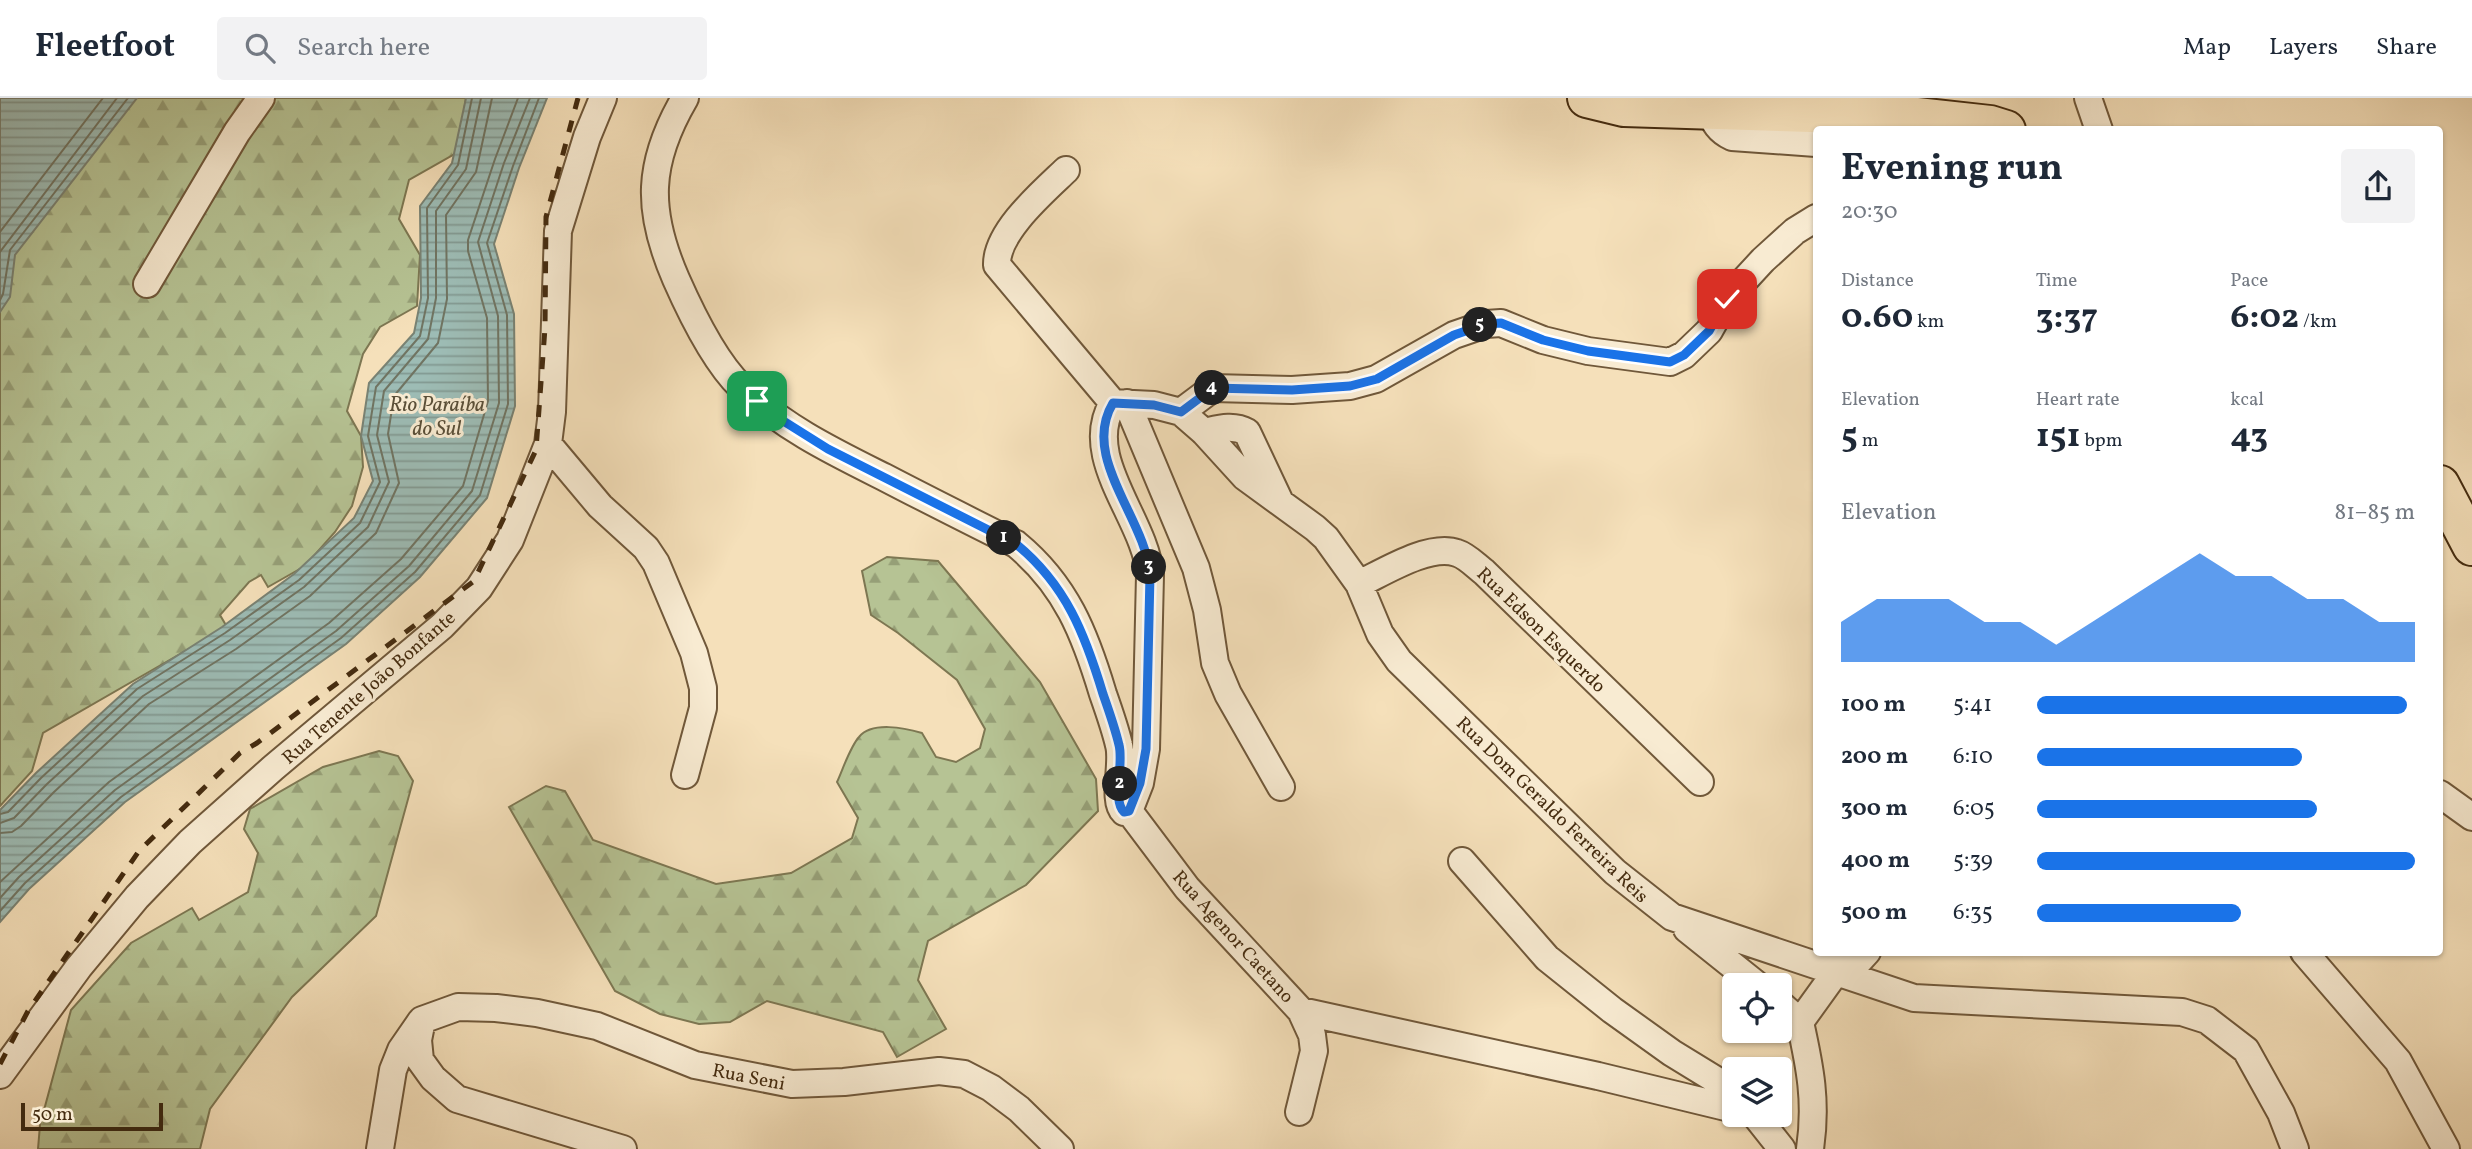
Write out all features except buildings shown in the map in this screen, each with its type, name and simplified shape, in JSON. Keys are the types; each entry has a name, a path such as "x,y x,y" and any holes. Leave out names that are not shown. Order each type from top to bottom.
{"highway":[{"path":"1587,98 1624,107 1908,116 1993,126"},
{"path":"2443,491 2472,546"}],"street":[{"path":"147,284 237,132 261,98"},
{"name":"Rua Tenente João Bonfante","path":"0,1075 79,967 137,897 190,842 273,768 405,660 442,626 479,588 510,540 548,444 553,398 558,231 587,137 603,98"},
{"name":"Rua Agenor Caetano","path":"685,98 672,120 657,163 653,200 662,247 678,285 710,343 739,385 777,417 828,449 1016,544 1036,561 1068,604 1089,649 1119,745 1122,763 1118,803 1122,811 1129,811 1187,888 1301,1011 1312,1035 1314,1051 1299,1112"},
{"path":"2088,98 2098,126"},
{"path":"1710,110 1717,127 1732,137 1813,143"},
{"path":"1066,170 1021,217 1000,245 997,265 1120,403 1196,568 1207,610 1215,663 1228,694 1281,787"},
{"path":"1181,412 1213,388 1292,390 1350,386 1377,379 1454,335 1486,324 1501,323 1543,340 1588,351 1670,362 1684,355 1709,331 1727,299 1763,260 1795,231 1813,220"},
{"path":"1120,403 1105,416 1103,432 1107,462 1149,560 1150,575 1145,758 1140,783 1129,811"},
{"name":"Rua Dom Geraldo Ferreira Reis","path":"1120,403 1154,405 1181,412 1233,466 1326,538 1359,584 1380,634 1399,661 1615,872 1672,917 1842,967 1899,994 1928,1000 2169,1012 2207,1020 2246,1050 2281,1113 2295,1149"},
{"path":"548,444 600,506 646,548 656,563 694,653 703,688 703,708 685,775"},
{"name":"Rua Edson Esquerdo","path":"1359,584 1422,555 1440,550 1458,553 1484,572 1700,782"},
{"path":"2443,796 2472,817"},
{"path":"1462,861 1547,958 1612,1010 1672,1053 1722,1084"},
{"path":"1672,917 1742,973"},
{"path":"1800,1022 1842,967 1860,956"},
{"path":"2307,956 2398,1061 2446,1149"},
{"name":"Rua Seni","path":"422,1020 458,1007 537,1013 597,1026 695,1065 792,1084 844,1082 939,1071 964,1074 992,1088 1019,1109 1060,1149"},
{"path":"1301,1011 1598,1076 1722,1107"},
{"path":"1792,1015 1800,1022 1812,1077 1814,1104 1810,1149"},
{"path":"380,1149 393,1070 401,1050 422,1020"},
{"path":"422,1020 418,1040 420,1060 433,1078 457,1099 623,1149"},
{"path":"1765,1127 1782,1149"}],"green space":[{"path":"102,98 466,98 458,152 409,180 399,219 420,255 417,306 380,327 363,354 347,411 361,436 363,467 352,506 335,532 305,566 268,587 261,575 249,582 220,615 227,627 43,733 32,771 0,806 0,260"},
{"path":"887,557 938,561 1040,682 1096,779 1098,811 1026,885 928,941 918,980 946,1029 897,1057 883,1032 767,1001 730,1022 699,1024 660,1014 615,991 509,807 546,786 565,791 593,840 716,884 791,873 852,838 858,818 837,782 853,746 865,732 889,727 922,733 936,757 956,762 980,748 985,729 957,680 871,615 862,571"},
{"path":"379,751 398,756 413,781 376,916 292,997 210,1109 200,1149 38,1149 40,1125 71,1010 131,943 192,908 199,920 248,892 258,853 244,829 250,809 323,767"}],"water":[{"path":"0,98 137,98 15,255 10,297 0,312"},
{"name":"Rio Paraíba do Sul","path":"466,98 547,98 519,168 494,244 514,314 515,406 487,498 420,577 346,644 125,802 29,889 0,922 0,810 36,773 133,684 222,627 294,574 354,518 373,481 361,436 369,383 414,333 421,298 420,206 452,163"}],"railway":[{"path":"0,1064 28,1011 139,851 240,753 474,581 536,450 545,328 546,217 578,98"}],"route":[{"path":"757,401 828,449 1016,544 1036,561 1068,604 1089,649 1119,745 1122,763 1118,803 1124,812 1129,811 1140,783 1146,749 1150,575 1149,560 1107,462 1103,432 1105,416 1113,403 1154,405 1181,412 1213,388 1292,390 1350,386 1377,379 1454,335 1486,324 1501,323 1543,340 1588,351 1670,362 1684,355 1709,331 1727,299"}]}
